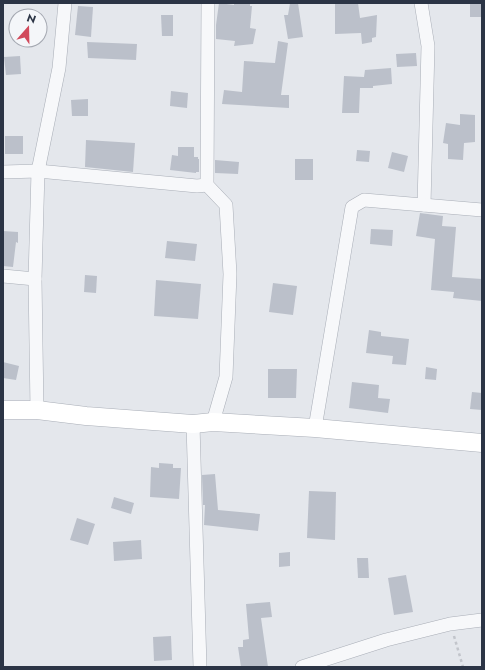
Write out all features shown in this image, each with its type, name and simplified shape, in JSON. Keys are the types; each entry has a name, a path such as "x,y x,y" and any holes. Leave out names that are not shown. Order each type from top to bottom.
{"street":[{"path":"37,410 35,279 38,171 59,68 64,3"},
{"path":"208,3 207,185 226,205 230,274 226,377 213,422"},
{"path":"421,3 428,46 424,205"},
{"path":"3,172 38,171 197,186 207,185"},
{"path":"315,428 352,207 364,200 482,210"},
{"path":"3,276 35,279"},
{"path":"3,410 37,410 86,416 193,424 213,422 315,428 482,443"},
{"path":"193,424 200,667"},
{"path":"302,667 386,640 450,624 482,620"}],"path":[{"path":"450,624 463,667"}],"building":[{"path":"219,3 234,5 234,3 250,3 250,6 252,6 250,28 256,29 253,44 234,46 235,41 216,39"},
{"path":"290,3 298,3 303,37 288,39 284,15 288,15"},
{"path":"335,3 358,3 360,18 377,15 376,37 372,38 372,42 362,44 361,33 335,34"},
{"path":"470,4 482,4 482,17 470,17"},
{"path":"78,6 93,7 91,37 75,35"},
{"path":"161,15 173,15 173,36 162,36"},
{"path":"278,41 288,43 281,95 289,95 289,108 222,104 224,90 242,92 244,61 275,63"},
{"path":"87,42 137,44 136,60 88,58"},
{"path":"416,53 417,66 397,67 396,54"},
{"path":"20,56 21,74 6,75 4,57"},
{"path":"391,68 392,84 373,86 373,88 360,88 359,113 342,113 344,76 364,77 365,70"},
{"path":"171,91 188,93 187,108 170,106"},
{"path":"88,99 88,116 72,116 71,100"},
{"path":"460,114 475,115 475,142 464,143 463,160 448,159 448,144 443,143 446,123 460,125"},
{"path":"5,136 23,136 23,154 5,154"},
{"path":"86,140 135,143 133,172 85,167"},
{"path":"178,147 194,147 194,157 198,157 199,159 199,172 196,173 170,170 172,155 178,156"},
{"path":"357,150 370,151 369,162 356,161"},
{"path":"392,152 408,156 404,172 388,168"},
{"path":"295,159 313,159 313,180 295,180"},
{"path":"215,160 239,162 238,174 215,173"},
{"path":"420,213 443,216 442,226 456,227 452,277 482,279 482,301 453,298 454,292 431,290 435,239 416,236"},
{"path":"371,229 393,230 392,246 370,244"},
{"path":"3,231 18,232 18,243 16,242 13,267 3,266"},
{"path":"167,241 197,244 195,261 165,258"},
{"path":"85,275 97,276 96,293 84,292"},
{"path":"156,280 201,284 198,319 154,316"},
{"path":"273,283 297,286 293,315 269,312"},
{"path":"369,330 381,332 381,336 409,339 406,365 392,364 393,356 366,353"},
{"path":"3,362 19,366 16,380 3,378"},
{"path":"426,367 437,369 436,380 425,379"},
{"path":"268,369 297,369 296,398 268,398"},
{"path":"352,382 379,385 378,398 390,399 388,413 349,408"},
{"path":"472,392 482,393 482,410 470,409"},
{"path":"159,463 173,464 173,468 181,468 179,499 150,497 151,467 159,468"},
{"path":"215,474 218,510 260,514 258,531 204,525 205,505 203,505 202,475"},
{"path":"309,491 336,492 335,540 307,538"},
{"path":"114,497 134,503 131,514 111,508"},
{"path":"77,518 95,524 88,545 70,540"},
{"path":"141,540 142,559 114,561 113,542"},
{"path":"290,552 290,566 279,567 279,553"},
{"path":"357,558 368,558 369,578 358,578"},
{"path":"406,575 413,612 394,615 388,578"},
{"path":"270,602 272,617 261,618 268,667 241,667 238,647 243,647 243,640 249,639 246,604"},
{"path":"171,636 172,660 154,661 153,637"}]}
